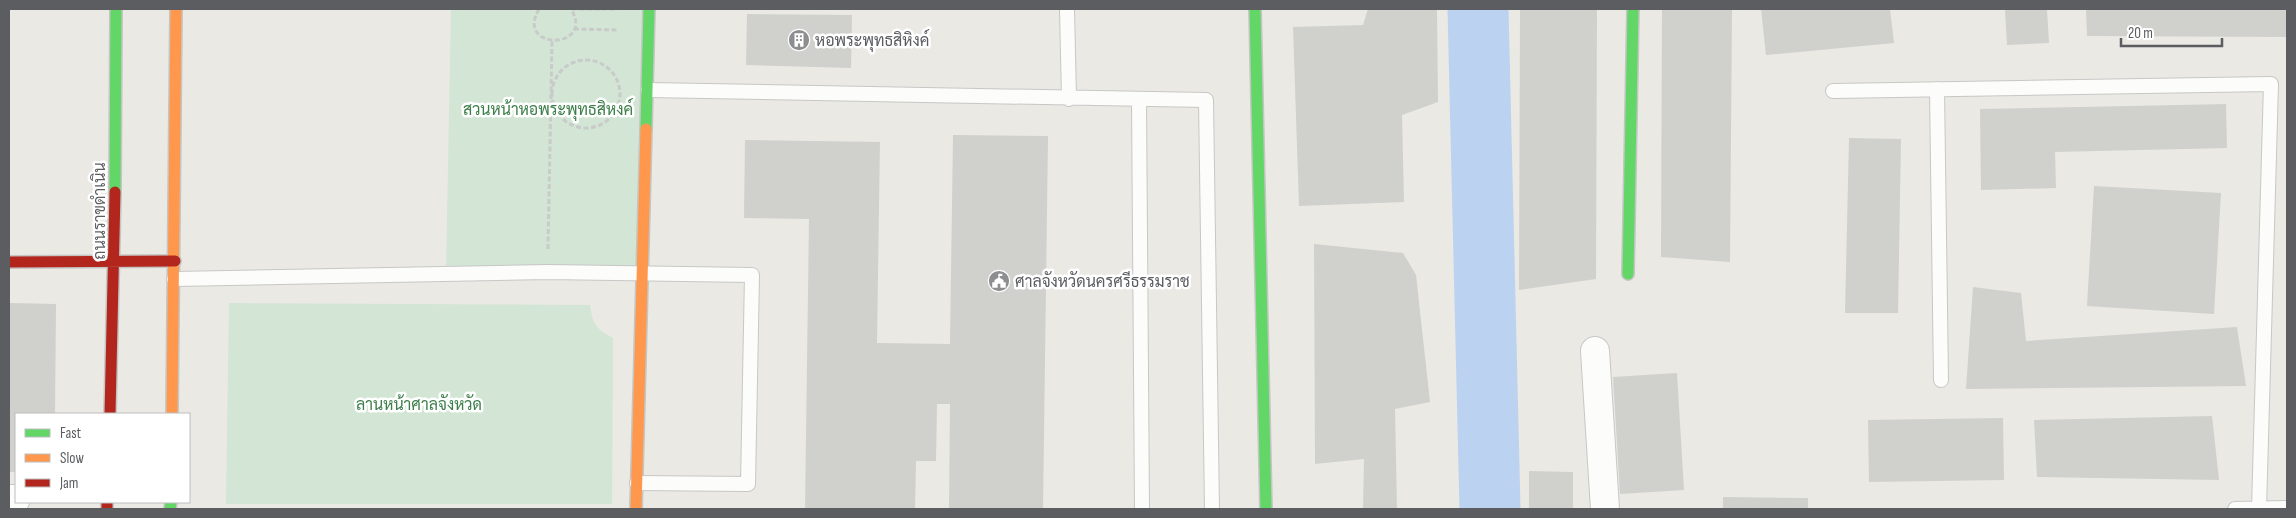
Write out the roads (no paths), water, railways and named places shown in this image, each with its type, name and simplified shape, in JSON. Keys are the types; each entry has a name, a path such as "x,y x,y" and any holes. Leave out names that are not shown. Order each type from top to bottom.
{"street":[{"name":"ถนนราขดำเนิน","path":"110,413 115,261 116,9"},
{"path":"172,413 176,9"},
{"path":"636,509 649,9"},
{"path":"1255,9 1266,509"},
{"path":"1628,274 1633,9"},
{"path":"9,262 175,261"},
{"path":"1595,351 1605,509"}],"lane":[{"path":"1067,9 1069,99"},
{"path":"1833,91 2270,84 2259,509"},
{"path":"1937,89 1941,380"},
{"path":"648,90 1206,100 1212,509"},
{"path":"1138,99 1142,509"},
{"path":"174,279 547,272 752,275 748,484 637,483"},
{"path":"2235,509 2287,508"}],"waterway":[{"path":"1478,9 1490,509"}],"place":[{"name":"หอพระพุทธสิหิงค์","path":"799,40"},
{"name":"ศาลจังหวัดนครศรีธรรมราช","path":"999,281"}],"park label":[{"name":"สวนหน้าหอพระพุทธสิหงค์","path":"548,109"},
{"name":"ลานหน้าศาลจังหวัด","path":"419,404"}]}
